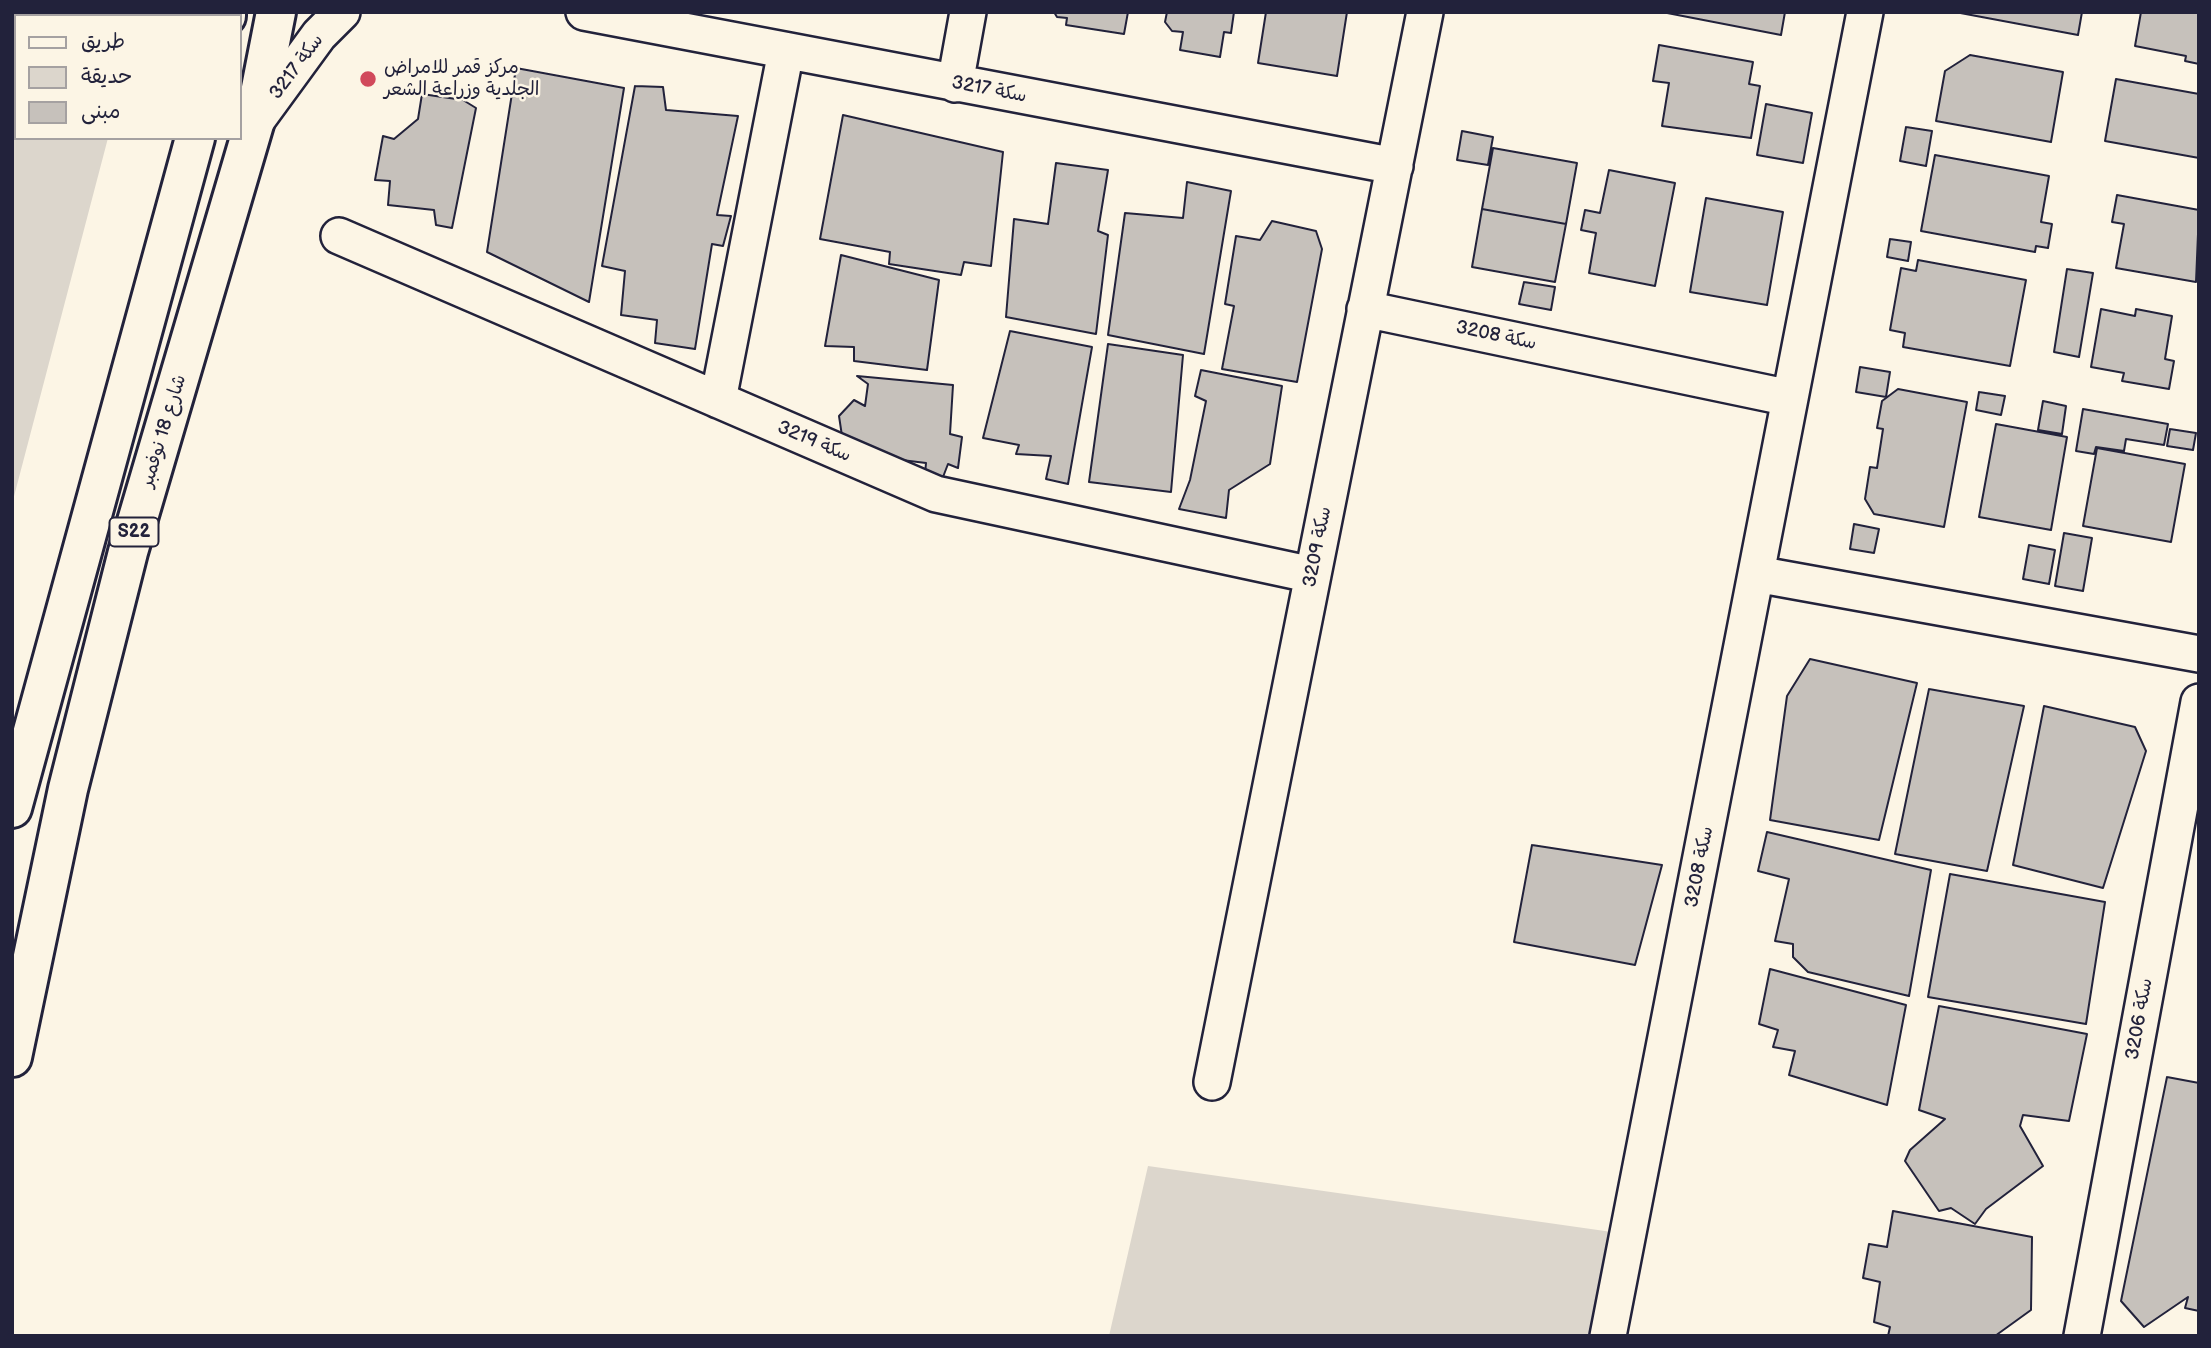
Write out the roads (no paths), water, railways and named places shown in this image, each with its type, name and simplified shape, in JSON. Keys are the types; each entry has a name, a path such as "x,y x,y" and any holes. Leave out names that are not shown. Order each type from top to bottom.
{"main road":[{"name":"شارع 18 نوفمبر","path":"12,1057 68,789 128,552 254,124 276,12"},
{"name":"S22","path":"12,808 194,140"}],"street":[{"name":"سكة 3217","path":"254,124 318,35 342,12"},
{"name":"سكة 3217","path":"584,12 1395,166"},
{"path":"955,84 968,12"},
{"name":"سكة 3209","path":"1212,1082 1425,12"},
{"name":"سكة 3208","path":"1608,1336 1865,12"},
{"path":"718,400 786,51"},
{"name":"سكة 3219","path":"339,236 936,494 1313,575"},
{"name":"سكة 3208","path":"1365,309 1790,398"},
{"path":"1756,574 2199,654"},
{"name":"سكة 3206","path":"2082,1336 2199,702"}],"place":[{"name":"مركز قمر للامراض الجلدية وزراعة الشعر","path":"368,79"}]}
